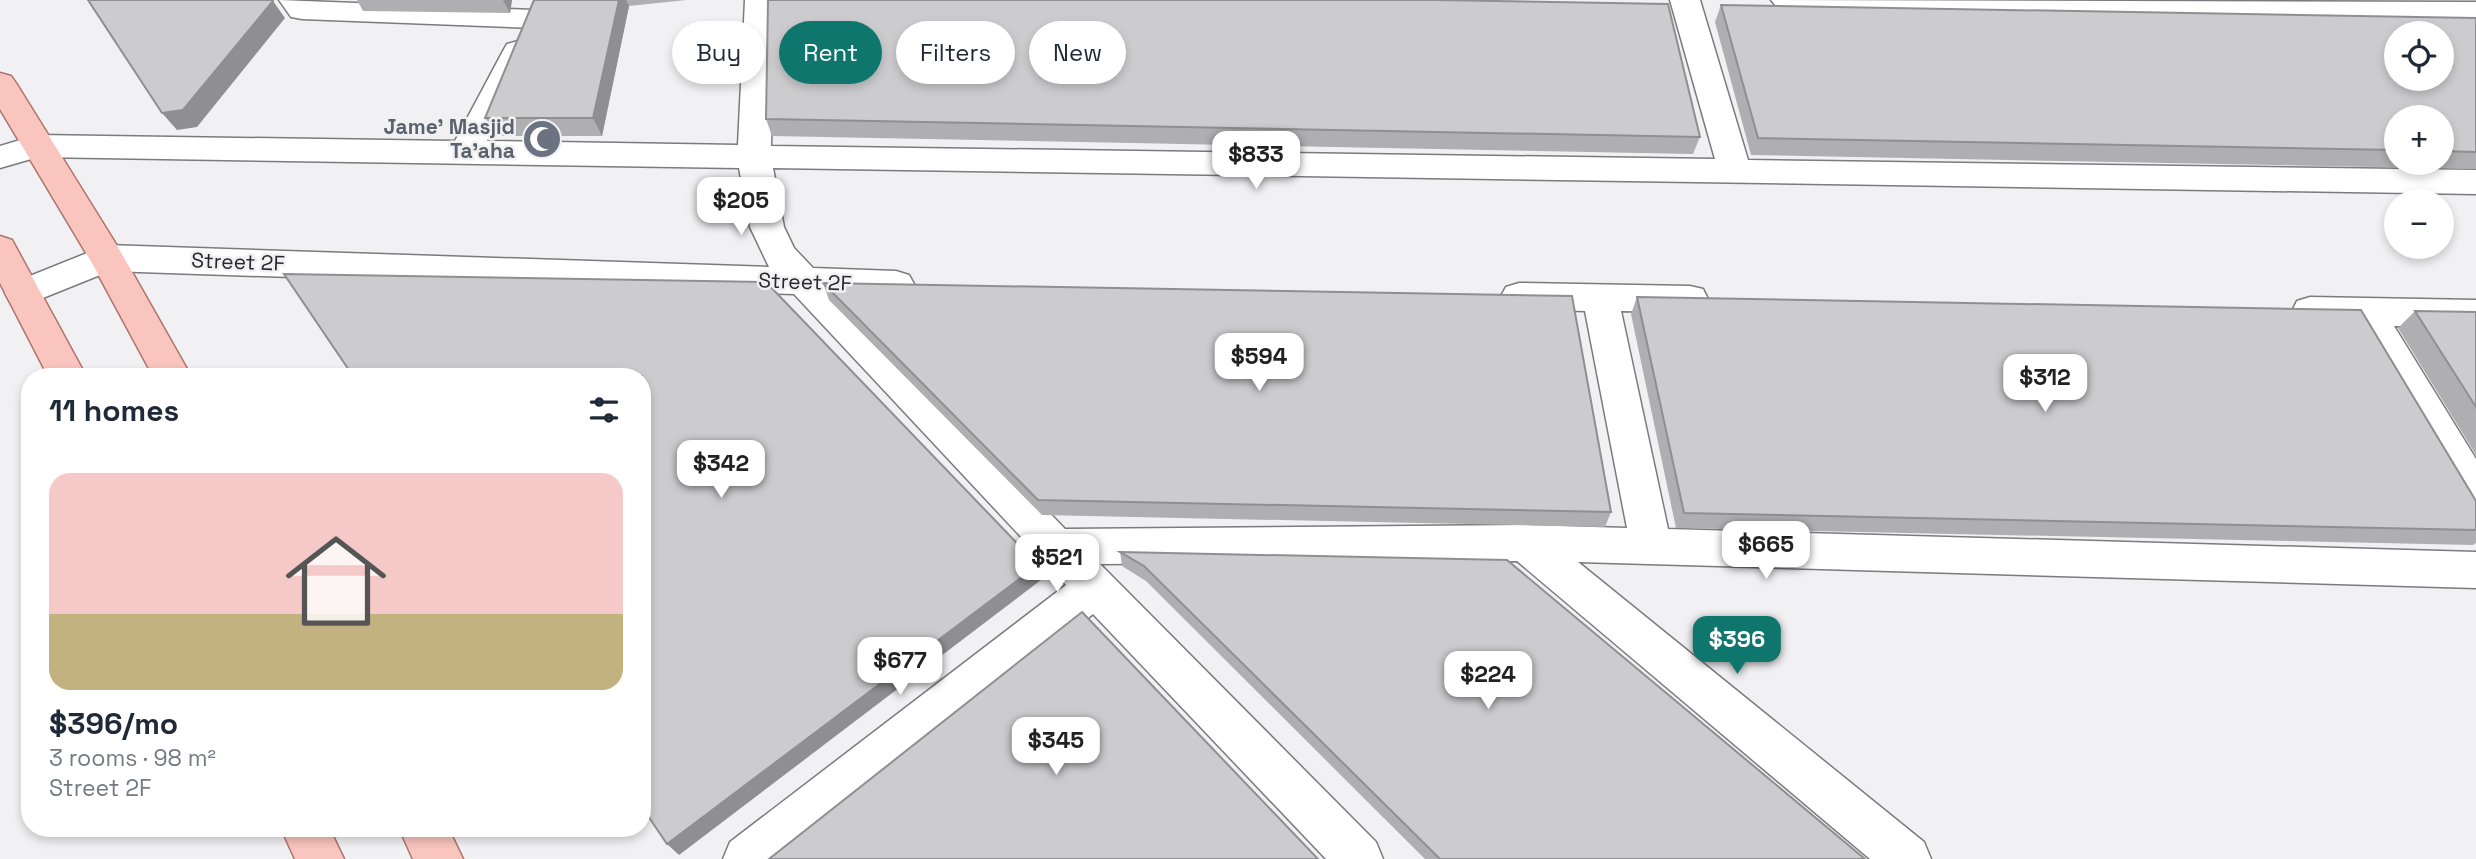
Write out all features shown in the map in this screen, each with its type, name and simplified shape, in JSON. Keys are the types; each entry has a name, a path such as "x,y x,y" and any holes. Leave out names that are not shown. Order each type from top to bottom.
{"main road":[{"path":"0,83 107,258 168,368"},
{"path":"0,249 63,368"},
{"path":"309,837 320,859"},
{"path":"427,837 439,859"}],"street":[{"path":"294,0 302,10 357,6 536,9 466,151"},
{"path":"760,0 753,155 769,235 779,255 1094,588 1359,859"},
{"path":"1685,0 1735,172"},
{"path":"1786,0 2232,4 2476,11"},
{"path":"0,157 37,146 2476,183"},
{"name":"Street 2F","path":"23,293 107,258 930,285"},
{"path":"1489,295 1726,300"},
{"path":"1600,298 1651,547"},
{"path":"2283,311 2476,314"},
{"path":"2366,312 2476,494"},
{"path":"1055,547 1525,543 2476,570"},
{"path":"1525,543 1907,859"},
{"path":"747,859 1094,588"}],"building":[{"path":"88,0 273,1 183,110 162,113"},
{"path":"534,0 619,0 593,118 485,118"},
{"path":"768,0 1436,0 1668,4 1700,137 766,119"},
{"path":"1721,5 2476,18 2476,152 2454,151 2454,105 2384,105 2384,150 1758,138"},
{"path":"284,274 766,282 1038,565 667,844 651,820 651,368 348,368"},
{"path":"823,283 1572,296 1611,512 1038,500"},
{"path":"1637,297 2361,310 2476,501 2476,530 1684,513"},
{"path":"2415,311 2476,312 2476,407"},
{"path":"1120,552 1507,560 1865,859 1440,859 1144,566"},
{"path":"1082,612 1318,859 769,859"}],"place":[{"name":"Jame' Masjid Ta'aha","path":"542,139"}]}
